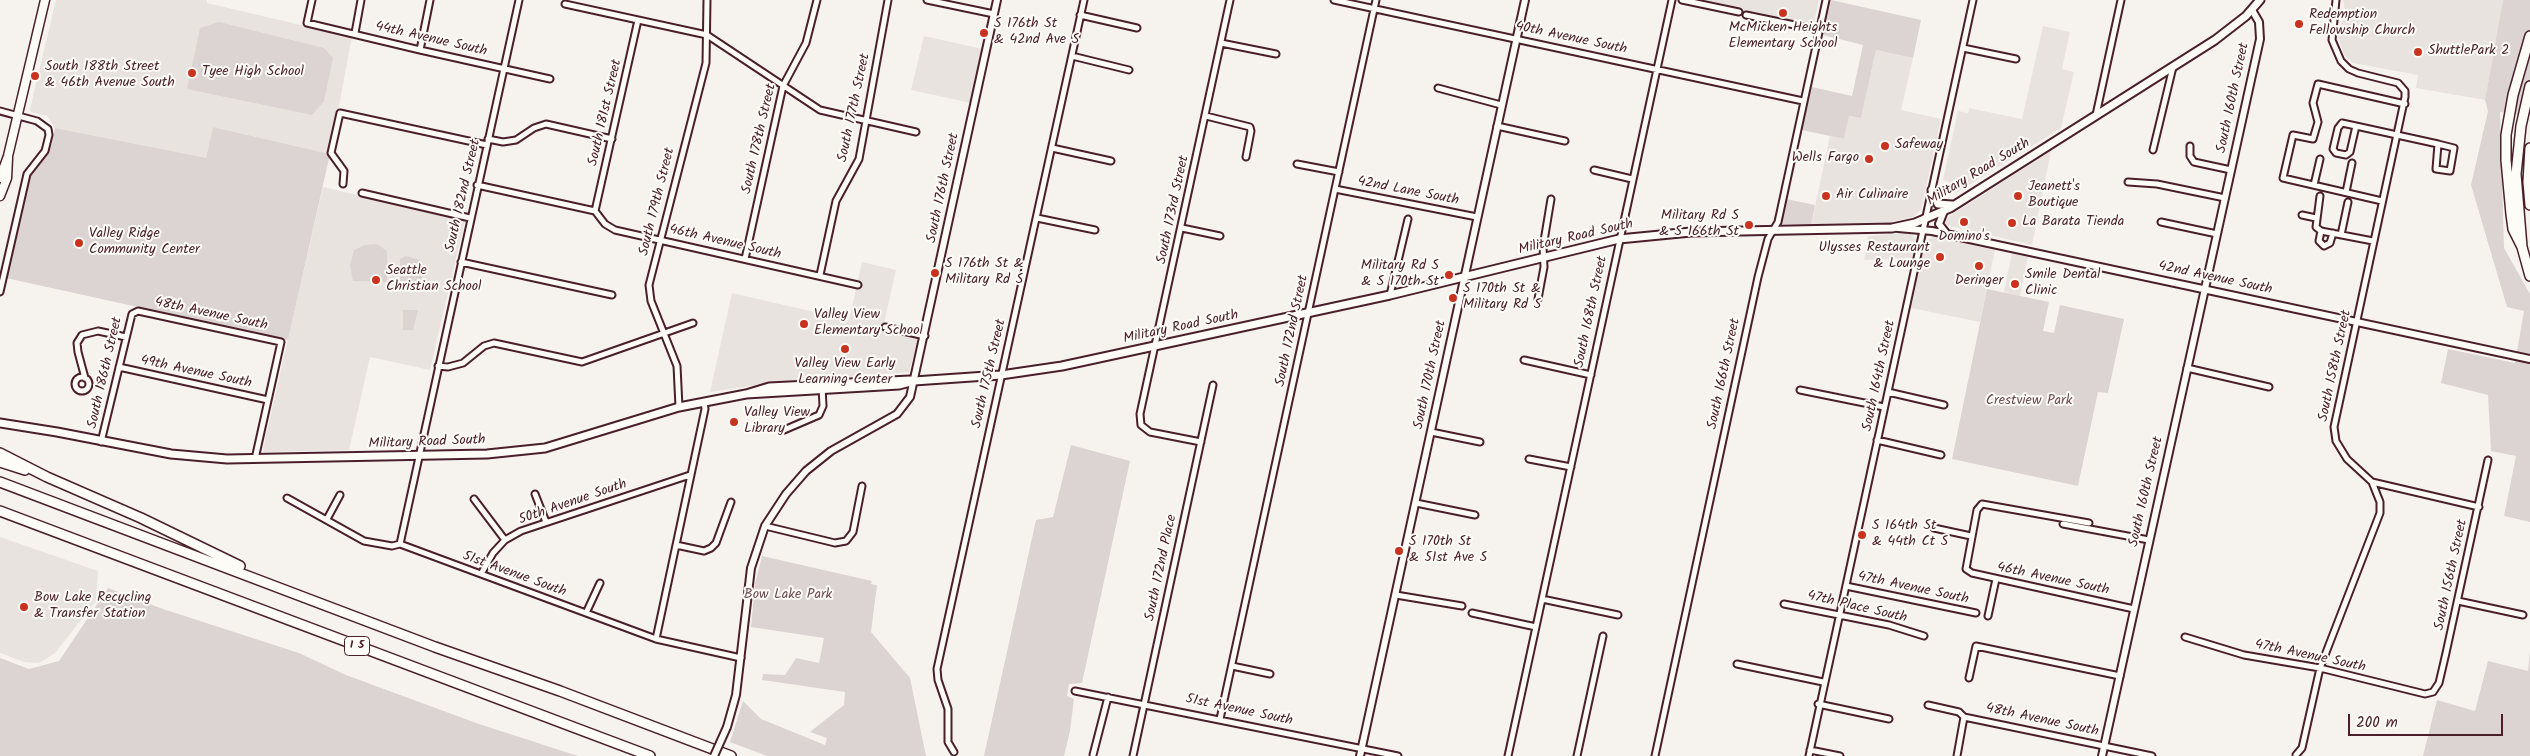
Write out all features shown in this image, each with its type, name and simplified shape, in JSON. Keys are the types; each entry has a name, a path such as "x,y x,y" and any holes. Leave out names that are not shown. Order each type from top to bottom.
{"highway":[{"path":"2530,36 2513,95 2506,135 2506,160 2513,229 2522,248 2530,276"},
{"path":"2522,248 2516,174 2521,126 2530,86"},
{"path":"2530,148 2528,182 2530,205"},
{"path":"0,453 47,478 197,544 278,586"},
{"path":"0,462 47,478"},
{"name":"I 5","path":"0,482 435,647 560,691 731,756"},
{"name":"I 5","path":"0,511 650,756"},
{"path":"0,516 64,535"}],"main road":[{"path":"0,178 8,156 45,0"},
{"path":"2252,10 2260,0"},
{"name":"Military Road South","path":"0,424 44,430 71,439 171,454 255,459 418,457 487,454 545,448 679,407 746,394 769,387 822,388 904,380 914,381 1001,375 1062,366 1390,295 1619,239 1690,232 1894,228 1925,220 1944,211 2232,29 2252,10"},
{"path":"0,196 9,168 8,156"},
{"path":"1932,190 1938,204 1955,204"}],"street":[{"name":"44th Avenue South","path":"312,0 308,23 550,79"},
{"path":"355,33 361,0"},
{"path":"420,50 430,0"},
{"name":"South 182nd Street","path":"400,544 477,185 520,0"},
{"name":"South 179th Street","path":"679,407 677,366 669,343 663,335 648,293 660,239 706,63 706,0"},
{"name":"South 178th Street","path":"745,259 783,86 806,43 817,0"},
{"name":"South 177th Street","path":"820,275 836,201 859,159 888,0"},
{"path":"927,0 994,14"},
{"name":"South 176th Street","path":"914,381 997,0"},
{"name":"South 175th Street","path":"954,752 948,742 948,709 938,680 937,669 1084,0"},
{"name":"South 173rd Street","path":"1201,442 1150,432 1141,425 1140,414 1182,228 1230,0"},
{"name":"40th Avenue South","path":"1334,0 1803,101"},
{"name":"South 172nd Street","path":"1220,719 1376,0"},
{"name":"South 170th Street","path":"1360,756 1525,0"},
{"name":"South 168th Street","path":"1508,756 1672,0"},
{"path":"1682,0 1739,12"},
{"name":"South 166th Street","path":"1654,756 1758,277 1768,239 1778,222 1826,0"},
{"name":"South 164th Street","path":"1809,753 1818,704 1846,586 1973,0"},
{"path":"2096,115 2121,0"},
{"path":"2336,0 2332,40 2341,61 2349,69 2358,73 2398,83 2405,91 2405,104 2318,84 2313,103 2318,122 2313,139 2293,135 2283,178 2382,201"},
{"path":"565,4 707,35 820,110 916,132"},
{"name":"South 160th Street","path":"2102,756 2260,39 2259,22 2252,10"},
{"path":"1746,15 1819,30"},
{"path":"1080,16 1137,28"},
{"name":"South 181st Street","path":"595,211 638,20"},
{"path":"1221,43 1276,54"},
{"path":"1963,48 2016,59"},
{"path":"1072,56 1129,70"},
{"path":"2153,150 2173,67"},
{"path":"1438,88 1501,105"},
{"name":"South 158th Street","path":"2296,755 2302,748 2320,668 2378,521 2380,502 2372,482 2347,459 2340,448 2334,432 2373,241 2405,104"},
{"path":"0,111 37,121 48,129 49,141 45,151 27,174 0,292"},
{"path":"343,184 344,171 331,153 340,114 487,142 516,140 534,128 546,124 612,138"},
{"path":"1206,116 1250,127 1251,131 1246,157"},
{"path":"2356,126 2348,154 2334,152 2340,125 2356,126 2398,135 2438,144 2454,148 2450,171 2436,169 2438,144"},
{"path":"1497,126 1564,142"},
{"path":"2190,146 2190,156 2194,162 2231,170"},
{"path":"1052,148 1111,161"},
{"path":"2314,185 2320,160"},
{"path":"2346,192 2352,163"},
{"path":"1298,164 1339,172"},
{"path":"1594,170 1632,179"},
{"path":"2128,182 2157,184 2225,198"},
{"path":"477,185 595,211"},
{"name":"42nd Lane South","path":"1335,189 1477,216"},
{"path":"362,193 470,218"},
{"path":"2320,196 2316,218 2319,241 2324,246 2330,244 2333,233"},
{"path":"1538,300 1544,258 1545,229 1551,199"},
{"path":"2341,235 2348,202"},
{"name":"46th Avenue South","path":"595,211 604,224 615,230 858,285"},
{"path":"1944,211 1939,224 1942,230 1948,234"},
{"path":"2302,215 2316,218"},
{"path":"1037,218 1095,230"},
{"path":"1390,295 1408,219"},
{"path":"2161,222 2218,234"},
{"path":"1182,228 1220,236"},
{"name":"42nd Avenue South","path":"1894,228 1948,234 2530,359"},
{"path":"2318,229 2373,241"},
{"path":"461,262 612,295"},
{"name":"South 186th Street","path":"101,442 126,337 132,314 135,311"},
{"name":"48th Avenue South","path":"135,311 282,342 268,400"},
{"path":"438,366 448,367 462,363 484,346 494,343 582,362 694,323"},
{"path":"885,327 925,336"},
{"path":"85,378 77,343 82,335 98,331 126,337"},
{"path":"1524,360 1591,375"},
{"name":"49th Avenue South","path":"119,367 268,400"},
{"path":"2187,368 2269,387"},
{"path":"714,756 727,727 736,695 750,575 765,526 786,494 806,471 832,451 897,414 910,397 914,381"},
{"name":"South 172nd Place","path":"1133,756 1213,385"},
{"path":"784,430 819,415 823,406 822,388"},
{"path":"1800,390 1884,407"},
{"path":"1888,392 1944,405"},
{"path":"255,459 268,400"},
{"path":"656,639 705,410 704,402"},
{"path":"1431,432 1480,442"},
{"path":"1877,440 1941,455"},
{"path":"1529,459 1571,467"},
{"name":"South 156th Street","path":"2433,692 2439,683 2488,460"},
{"name":"50th Avenue South","path":"481,574 493,553 505,540 546,522 690,475"},
{"path":"2372,482 2479,506"},
{"path":"765,526 835,543 846,541 852,532 862,486"},
{"path":"535,494 546,522"},
{"path":"327,519 340,495"},
{"name":"51st Avenue South","path":"287,498 364,541 392,546 400,544 656,639 741,658"},
{"path":"474,499 505,540"},
{"path":"676,545 704,551 711,548 716,543 731,502"},
{"path":"1416,503 1475,515"},
{"path":"1934,528 1971,536 1980,504 1989,503 2089,523"},
{"path":"2063,524 2149,540"},
{"name":"46th Avenue South","path":"1971,536 1966,566 1968,572 2134,609"},
{"path":"1988,616 1996,579"},
{"path":"586,613 600,583"},
{"name":"47th Avenue South","path":"1846,586 1976,613"},
{"path":"1396,595 1462,606"},
{"path":"1542,599 1618,615"},
{"path":"2458,601 2523,615"},
{"name":"47th Place South","path":"1784,604 1889,625 1924,636"},
{"path":"1472,613 1536,627"},
{"path":"1578,756 1602,636"},
{"name":"47th Avenue South","path":"2185,637 2244,655 2320,668 2425,694 2433,692"},
{"path":"1970,678 1976,646 2120,676"},
{"path":"1737,664 1824,682"},
{"path":"1232,666 1270,674"},
{"name":"51st Avenue South","path":"1075,691 1398,756"},
{"path":"1093,755 1108,697"},
{"path":"1818,704 1890,719"},
{"name":"48th Avenue South","path":"1928,705 1959,712 1964,717 2152,756"},
{"path":"1957,756 1964,717"},
{"path":"1809,753 1840,756"}],"shaded area":[{"name":"Tyee High School","path":"56,0 207,0 207,3 352,37 330,154 213,127 206,159 55,128 47,116 31,112 30,109"},
{"name":"McMicken Heights Elementary School","path":"1688,0 1819,0 1813,27"},
{"name":"ShuttlePark 2","path":"2343,0 2503,0 2485,100 2416,88 2418,75 2353,63 2344,55 2338,36 2345,11"},
{"path":"2043,26 2070,32 2062,69 2074,72 2061,128 1956,193 1948,181 1943,180 1958,111 1968,113 1969,108 2022,119"},
{"path":"924,36 983,49 971,103 911,90"},
{"path":"1876,50 1913,58 1901,110 1941,119 1921,210 1913,217 1891,222 1811,225 1830,136 1844,139 1849,116 1861,118"},
{"path":"2051,151 2032,245 1946,225 1945,221 1948,217"},
{"name":"Seattle Christian School","path":"323,187 465,220 430,370 370,357 349,450 264,452 263,449"},
{"path":"1909,233 1916,239 1912,258 1864,260 1868,236"},
{"path":"1933,237 1995,250 1980,322 1911,308 1925,241"},
{"path":"2012,253 2028,257 2020,296 2004,292"},
{"name":"Valley View Elementary School","path":"862,262 896,270 883,328 919,336 909,372 764,384 710,392 732,293 849,320"},
{"path":"0,537 98,571 96,601 55,653 39,663 24,662 0,653"}],"green space":[{"path":"1831,0 1921,20 1913,58 1876,50 1861,118 1849,116 1844,139 1802,130 1812,87 1852,96 1863,45 1823,35"},
{"path":"2503,0 2530,0 2530,116 2500,112 2504,248 2530,294 2530,522 2504,516 2516,456 2491,451 2488,395 2441,383 2448,349 2515,363 2524,311 2507,307 2471,185 2488,111 2485,100"},
{"path":"219,22 324,48 333,58 324,101 312,115 187,89 200,28"},
{"path":"213,127 330,154 288,340 6,278 32,170 51,147 55,128 206,158"},
{"path":"1786,199 1815,205 1811,225 1782,224"},
{"path":"377,244 387,251 387,280 385,282 353,281 350,265 354,250 365,245"},
{"path":"406,256 418,259 422,264 424,274 419,283 400,281 400,259"},
{"name":"Crestview Park","path":"1987,289 2049,302 2043,331 2054,333 2060,305 2124,319 2108,393 2098,392 2078,486 1952,459"},
{"path":"403,310 418,310 413,330 403,330"},
{"path":"1071,445 1130,461 1082,683 1069,684 1067,696 1074,699 1070,731 1064,756 984,756 1036,520 1053,517"},
{"name":"Bow Lake Park","path":"762,556 872,581 871,584 877,585 871,632 910,678 926,756 767,756 730,742 743,701 761,719 825,745 827,738 810,732 844,705 845,692 762,680 763,674 785,675 796,658 819,663 824,638 751,627 755,584"},
{"path":"108,588 163,609 299,653 346,675 479,724 578,756 0,756 0,658 29,669 59,661"},
{"path":"2530,652 2530,756 2423,756 2437,700 2475,711 2488,661 2528,671"}],"place":[{"name":"McMicken Heights Elementary School","path":"1783,13"},
{"name":"Redemption Fellowship Church","path":"2299,24"},
{"name":"S 176th St & 42nd Ave S","path":"984,33"},
{"name":"ShuttlePark 2","path":"2418,52"},
{"name":"Tyee High School","path":"192,73"},
{"name":"South 188th Street & 46th Avenue South","path":"35,76"},
{"name":"Safeway","path":"1885,146"},
{"name":"Wells Fargo","path":"1869,159"},
{"name":"Air Culinaire","path":"1826,196"},
{"name":"Jeanett's Boutique","path":"2018,196"},
{"name":"Domino's","path":"1964,222"},
{"name":"La Barata Tienda","path":"2012,223"},
{"name":"Military Rd S & S 166th St","path":"1749,225"},
{"name":"Valley Ridge Community Center","path":"79,243"},
{"name":"Ulysses Restaurant & Lounge","path":"1940,257"},
{"name":"Deringer","path":"1979,266"},
{"name":"S 176th St & Military Rd S","path":"935,273"},
{"name":"Military Rd S & S 170th St","path":"1449,275"},
{"name":"Seattle Christian School","path":"376,280"},
{"name":"Smile Dental Clinic","path":"2015,284"},
{"name":"S 170th St & Military Rd S","path":"1453,298"},
{"name":"Valley View Elementary School","path":"804,324"},
{"name":"Valley View Early Learning Center","path":"845,349"},
{"name":"Valley View Library","path":"734,422"},
{"name":"S 164th St & 44th Ct S","path":"1862,535"},
{"name":"S 170th St & 51st Ave S","path":"1399,551"},
{"name":"Bow Lake Recycling & Transfer Station","path":"24,607"}]}
